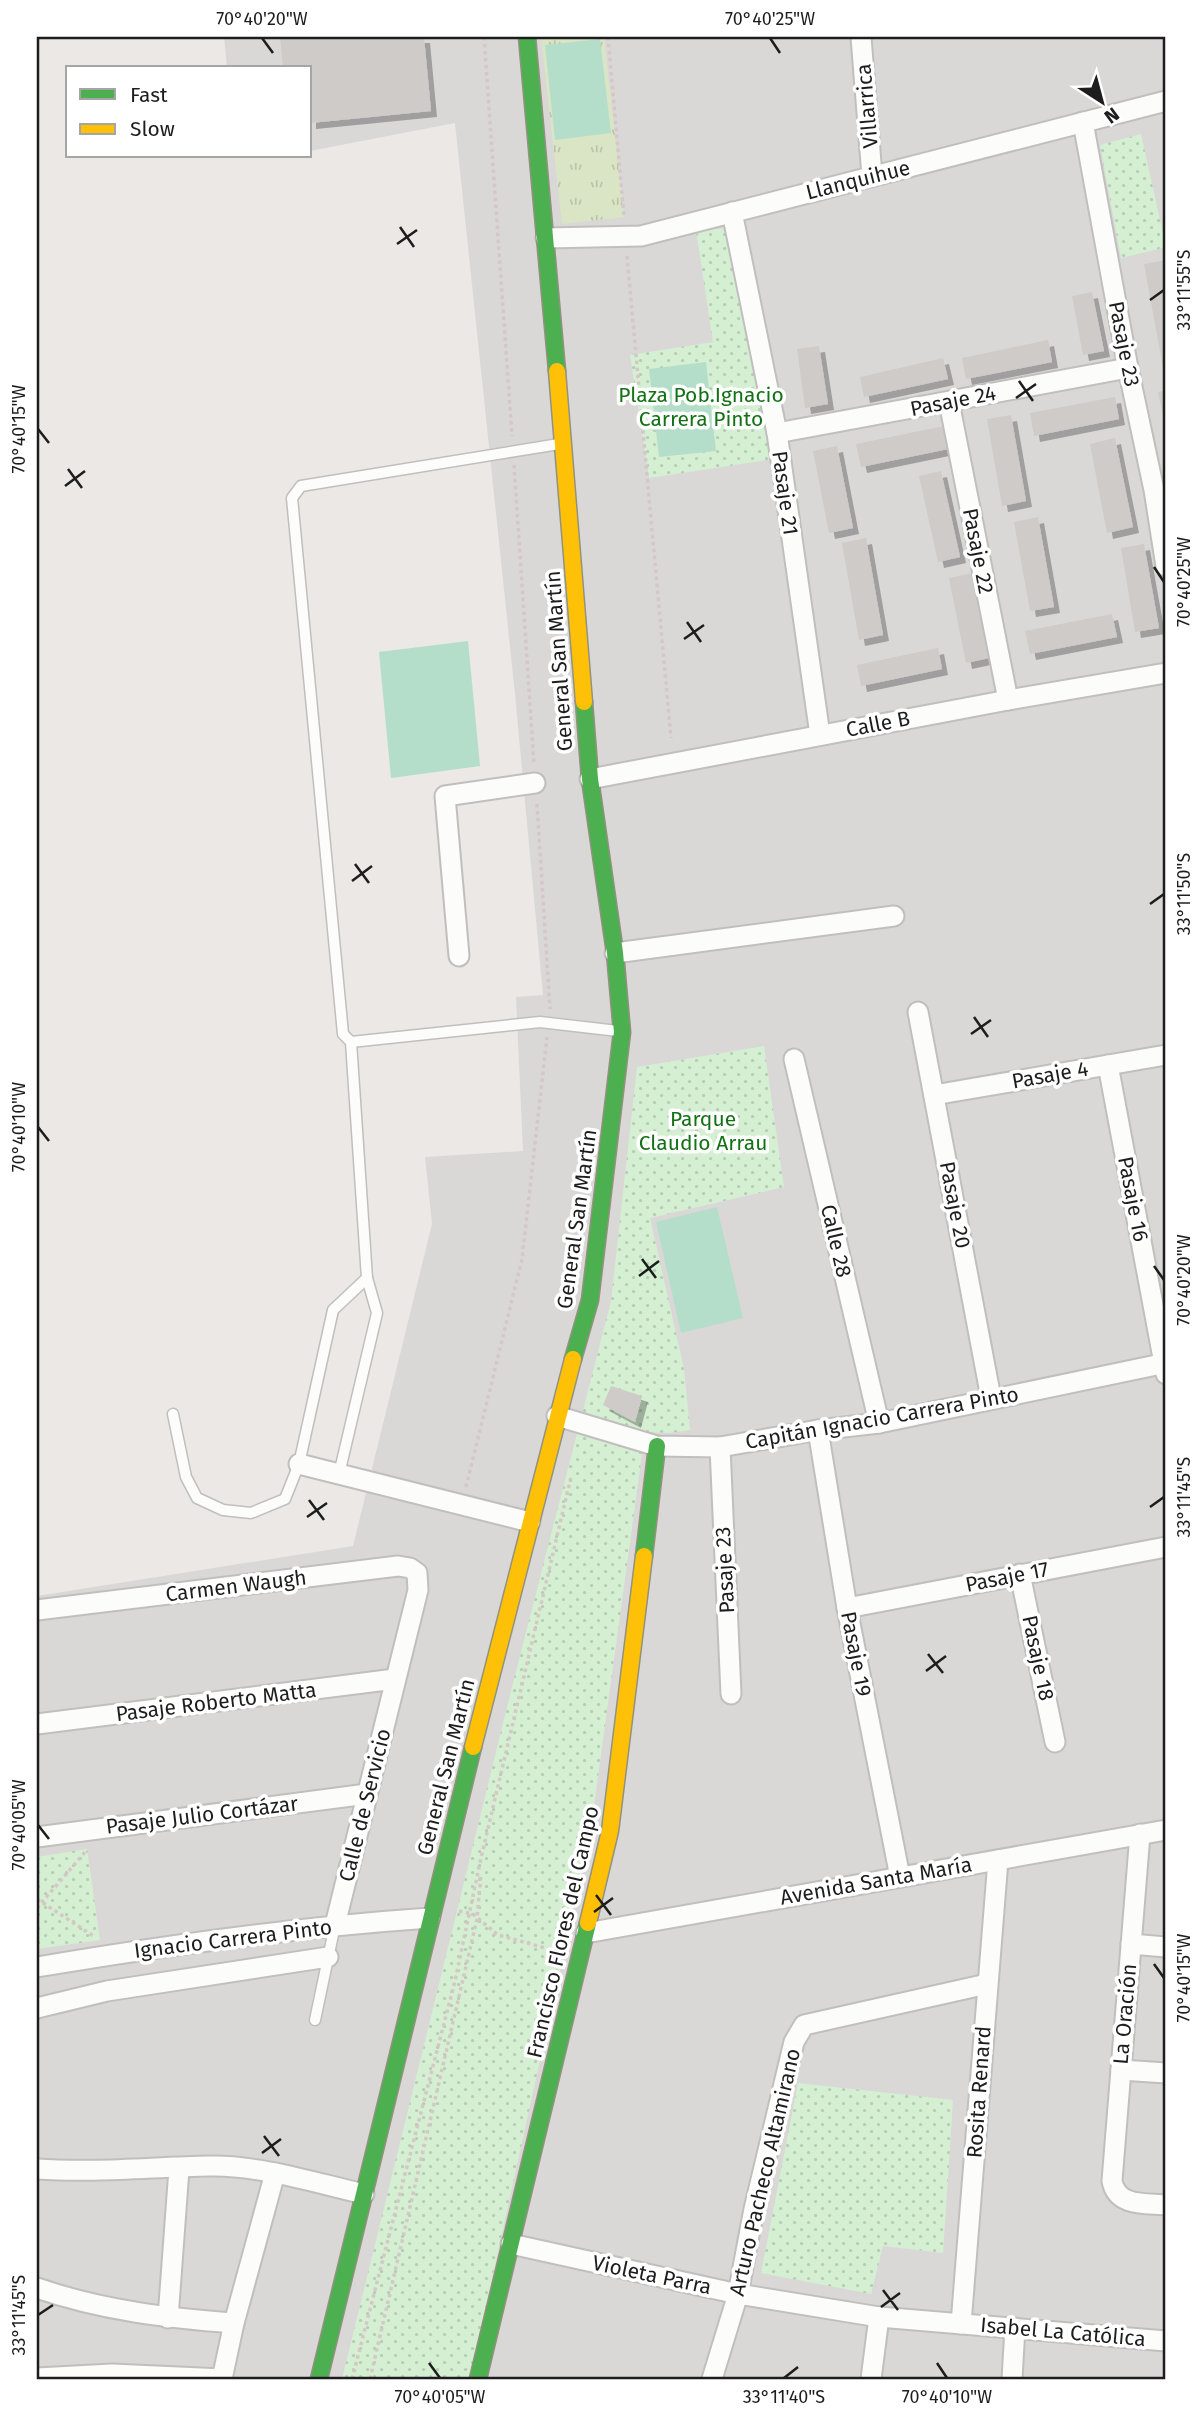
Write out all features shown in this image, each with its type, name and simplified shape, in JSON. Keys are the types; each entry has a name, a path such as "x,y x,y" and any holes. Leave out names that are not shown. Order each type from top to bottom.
{"main road":[{"name":"General San Martín","path":"319,2379 431,1911 557,1416 590,1300 622,1032 615,953 590,779 527,37"},
{"name":"Francisco Flores del Campo","path":"478,2379 610,1831 657,1446"}],"street":[{"name":"Villarrica","path":"861,37 872,176"},
{"name":"Llanquihue","path":"546,238 641,236 1166,101"},
{"name":"Pasaje 23","path":"1083,122 1128,368 1160,489 1166,566"},
{"name":"Pasaje 21","path":"732,212 777,433 820,735"},
{"name":"Pasaje 24","path":"777,433 1128,368"},
{"name":"Pasaje 22","path":"949,402 1008,700"},
{"name":"Calle B","path":"590,779 1166,673"},
{"path":"459,956 445,796 536,783"},
{"path":"615,953 894,916"},
{"name":"Pasaje 20","path":"918,1012 991,1398"},
{"name":"Pasaje 4","path":"934,1095 1166,1055"},
{"name":"Calle 28","path":"794,1059 879,1423"},
{"name":"Pasaje 16","path":"1108,1065 1166,1367"},
{"name":"Capitán Ignacio Carrera Pinto","path":"557,1416 657,1446 720,1447 818,1430 879,1423 991,1398 1166,1367"},
{"name":"Pasaje 19","path":"818,1430 847,1608 900,1877"},
{"name":"Pasaje 23","path":"720,1447 731,1693"},
{"path":"299,1464 530,1522"},
{"name":"Pasaje 17","path":"847,1608 1166,1547"},
{"name":"Carmen Waugh","path":"37,1610 398,1566 410,1568 417,1573 418,1590"},
{"name":"Pasaje 18","path":"1020,1574 1055,1742"},
{"name":"Calle de Servicio","path":"335,1925 418,1590"},
{"name":"Pasaje Roberto Matta","path":"37,1724 396,1679"},
{"name":"Pasaje Julio Cortázar","path":"37,1837 367,1794"},
{"name":"Avenida Santa María","path":"586,1933 1166,1830"},
{"name":"La Oración","path":"1140,1834 1112,2174 1116,2193 1127,2201 1166,2204"},
{"name":"Rosita Renard","path":"961,2324 998,1860"},
{"name":"Ignacio Carrera Pinto","path":"37,1967 431,1911"},
{"path":"1130,1944 1166,1947"},
{"path":"37,2008 107,1991 328,1957"},
{"name":"Arturo Pacheco Altamirano","path":"712,2379 738,2294 754,2209 794,2042 804,2025 987,1984"},
{"path":"1121,2070 1166,2073"},
{"path":"37,2169 92,2172 211,2166 275,2173 363,2194"},
{"path":"168,2318 179,2169"},
{"path":"37,2378 112,2374 223,2379 233,2323 275,2173"},
{"name":"Violeta Parra","path":"511,2244 738,2294 879,2317 961,2324"},
{"path":"37,2288 92,2305 168,2318 233,2323"},
{"path":"871,2379 879,2317"},
{"name":"Isabel La Católica","path":"961,2324 1166,2341"},
{"path":"1012,2379 1015,2328"}],"lane":[{"path":"339,1474 377,1313 366,1278 351,1042 343,1034 292,498 301,486 563,443"},
{"path":"351,1042 540,1022 622,1032"},
{"path":"173,1414 186,1477 197,1498 223,1510 251,1513 285,1499 299,1464 333,1310 366,1278"},
{"name":"Calle de Servicio","path":"315,2020 335,1925"}],"path":[{"path":"608,37 625,229"},
{"path":"626,243 671,738"},
{"path":"352,2379 452,1994 484,1844 574,1465"},
{"path":"37,1908 109,1827"},
{"path":"369,2379 477,1919 481,1874"},
{"path":"37,1899 100,1940 115,1954"},
{"path":"431,1911 470,1914 498,1936 581,1957"}],"shaded area":[{"path":"224,37 1166,37 1166,2379 37,2379 37,1596 353,1546 432,1224 425,1157 523,1151 516,997 543,995 515,694 455,123 312,151 312,66 227,66"},
{"path":"312,1978 300,2097 160,2117 144,2001"}],"green space":[{"path":"541,37 604,37 624,217 562,224"},
{"path":"600,39 611,133 555,140 545,45"},
{"path":"1141,134 1166,247 1121,258 1100,145"},
{"name":"Plaza Pob.Ignacio Carrera Pinto","path":"731,228 774,459 649,478 630,355 713,342 696,230"},
{"path":"706,362 716,451 659,457 649,369"},
{"path":"468,641 480,766 391,778 379,652"},
{"name":"Parque Claudio Arrau","path":"764,1046 784,1187 650,1218 684,1369 690,1430 645,1432 591,1828 470,2379 342,2379 510,1695 611,1301 637,1067"},
{"path":"717,1207 743,1318 681,1333 656,1222"},
{"path":"87,1849 100,1940 37,1949 37,1857"},
{"path":"798,2083 953,2100 943,2253 883,2246 871,2294 761,2273"}],"building":[{"path":"280,37 424,37 431,111 312,123 312,66 283,66"},
{"path":"1166,260 1166,379 1165,379 1144,264"},
{"path":"1092,292 1104,351 1083,355 1072,296"},
{"path":"1048,340 1052,362 966,379 962,358"},
{"path":"819,346 828,404 805,408 797,349"},
{"path":"943,358 948,379 864,397 860,377"},
{"path":"1166,390 1166,426 1165,426 1158,392"},
{"path":"1115,397 1119,419 1034,436 1030,413"},
{"path":"1011,415 1026,501 1002,506 987,419"},
{"path":"944,426 948,449 861,467 856,444"},
{"path":"1115,438 1133,527 1107,533 1090,444"},
{"path":"837,446 853,528 829,533 813,451"},
{"path":"941,471 960,557 938,562 919,476"},
{"path":"1038,517 1054,607 1030,611 1014,522"},
{"path":"866,538 883,635 859,640 842,543"},
{"path":"1144,544 1159,628 1135,632 1121,548"},
{"path":"972,573 989,658 966,663 949,578"},
{"path":"1112,614 1117,637 1030,654 1025,631"},
{"path":"938,648 942,669 861,686 857,665"},
{"path":"611,1386 642,1396 635,1422 603,1405"}],"traffic: fast":[{"path":"527,37 557,371"},
{"path":"573,1359 590,1300 622,1032 615,953 590,779 584,702"},
{"path":"644,1556 657,1446"},
{"path":"319,2379 473,1747"},
{"path":"478,2379 588,1923"}],"traffic: slow":[{"path":"557,371 584,702"},
{"path":"473,1747 573,1359"},
{"path":"588,1923 610,1831 644,1556"}]}
